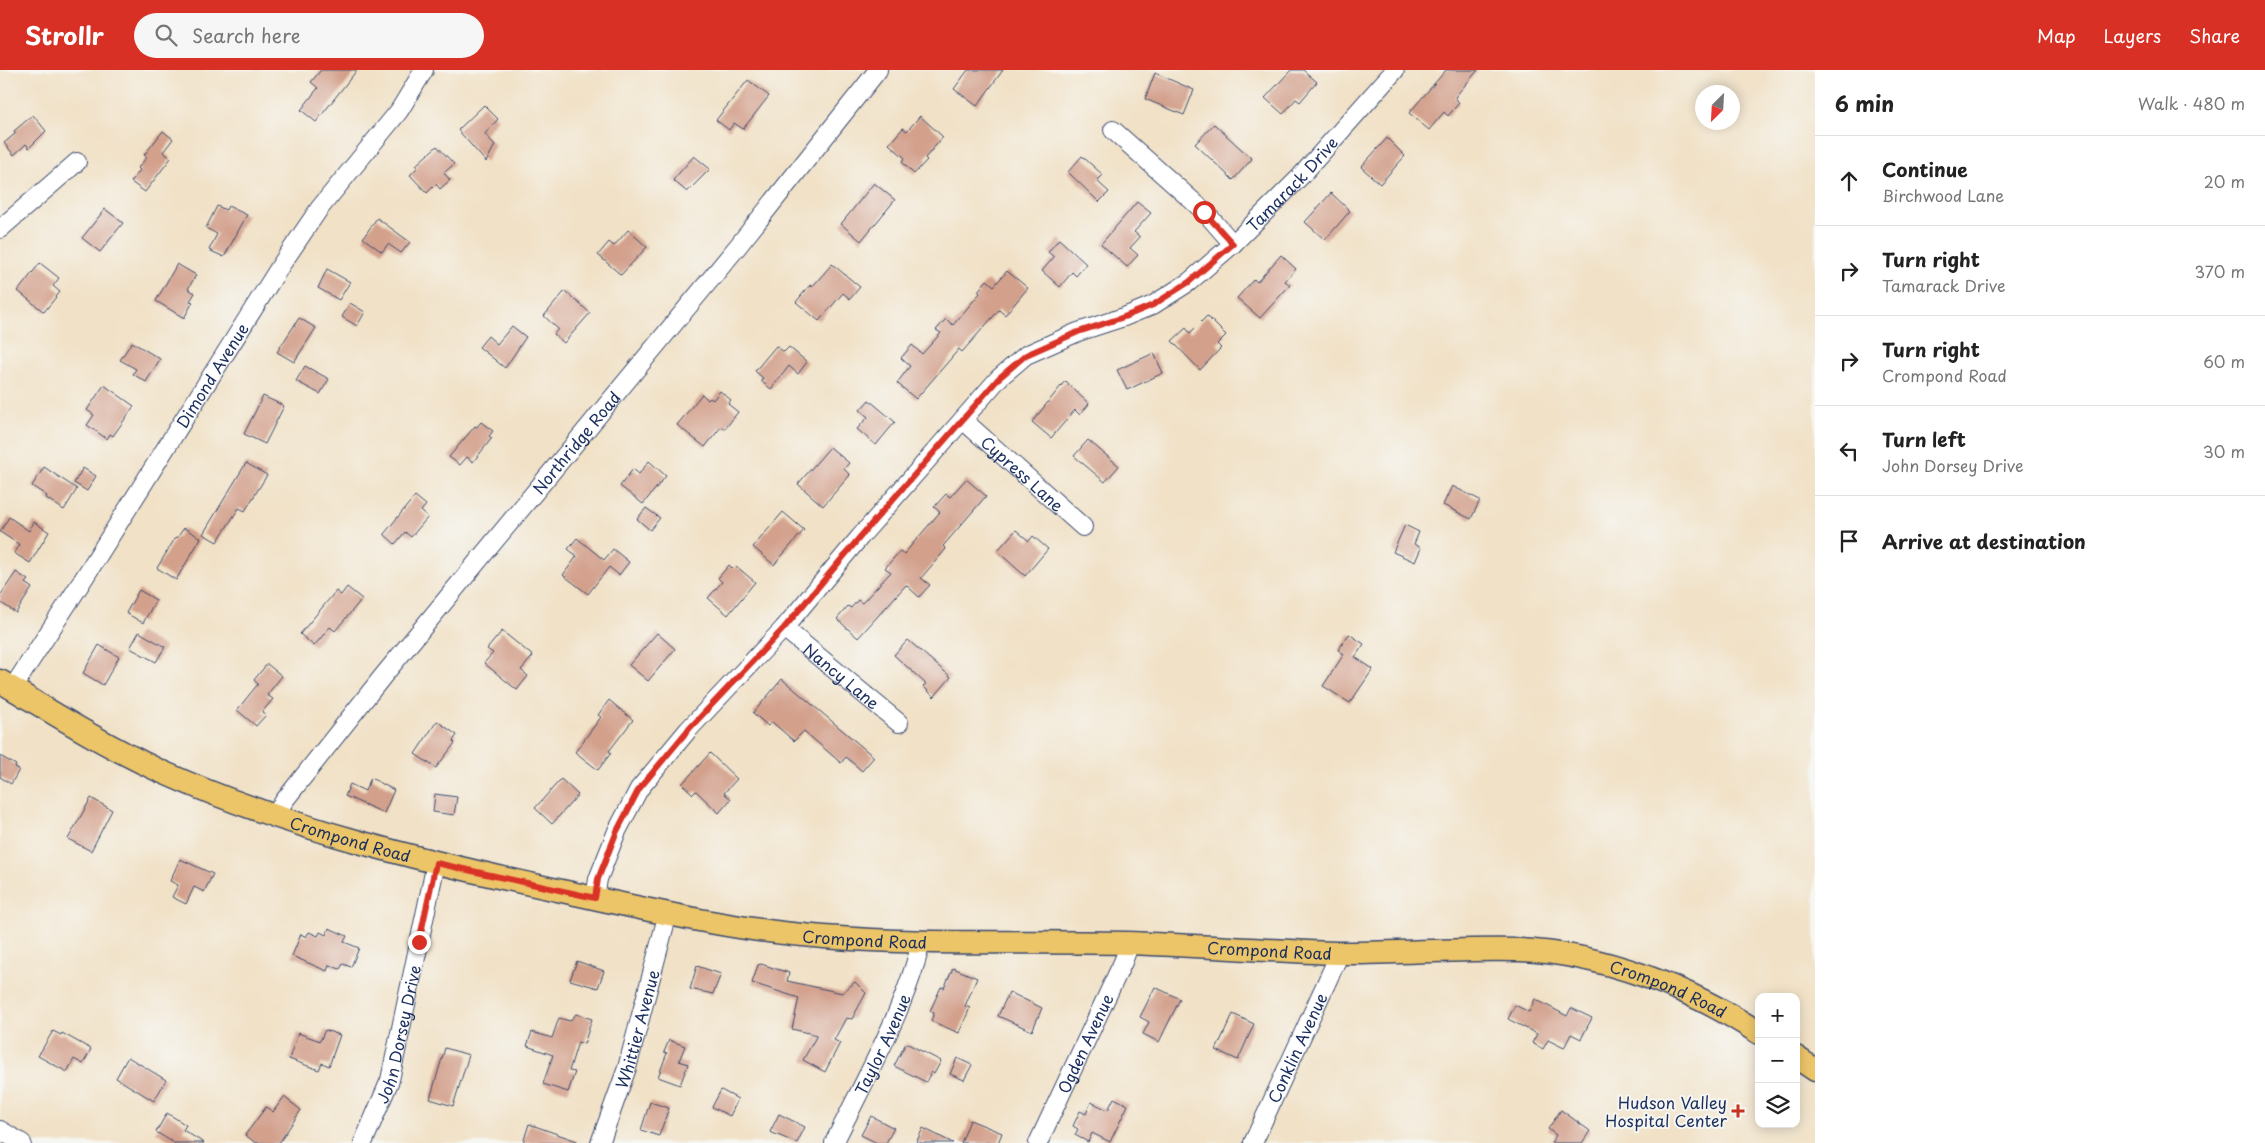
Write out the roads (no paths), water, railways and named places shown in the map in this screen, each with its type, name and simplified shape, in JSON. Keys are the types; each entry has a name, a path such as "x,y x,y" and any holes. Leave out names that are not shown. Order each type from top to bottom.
{"main road":[{"name":"Crompond Road","path":"6,685 120,752 196,786 275,816 379,848 436,863 668,913 737,926 819,937 921,942 1130,943 1340,953 1519,950 1557,953 1597,961 1635,972 1711,1004 1755,1031"},
{"path":"1800,1060 1815,1070"}],"street":[{"name":"Dimond Avenue","path":"6,685 79,586 280,265 319,209 399,111 424,70"},
{"name":"Northridge Road","path":"275,816 284,801 389,668 738,246 878,70"},
{"name":"Tamarack Drive","path":"595,898 598,879 617,831 639,789 688,730 784,628 860,537 999,378 1026,355 1078,332 1153,305 1189,282 1233,244 1300,177 1385,73"},
{"path":"1113,130 1204,212 1233,244"},
{"path":"0,229 77,162"},
{"name":"Cypress Lane","path":"963,420 1083,528"},
{"name":"Nancy Lane","path":"784,628 899,723"},
{"name":"John Dorsey Drive","path":"363,1143 390,1080 436,863"},
{"name":"Whittier Avenue","path":"600,1143 627,1068 668,913"},
{"name":"Taylor Avenue","path":"834,1143 886,1036 917,961 921,942"},
{"name":"Ogden Avenue","path":"1038,1143 1123,962 1130,943"},
{"name":"Conklin Avenue","path":"1253,1143 1340,953"},
{"path":"0,1130 22,1143"}],"place":[{"name":"Hudson Valley Hospital Center","path":"1738,1111"}]}
